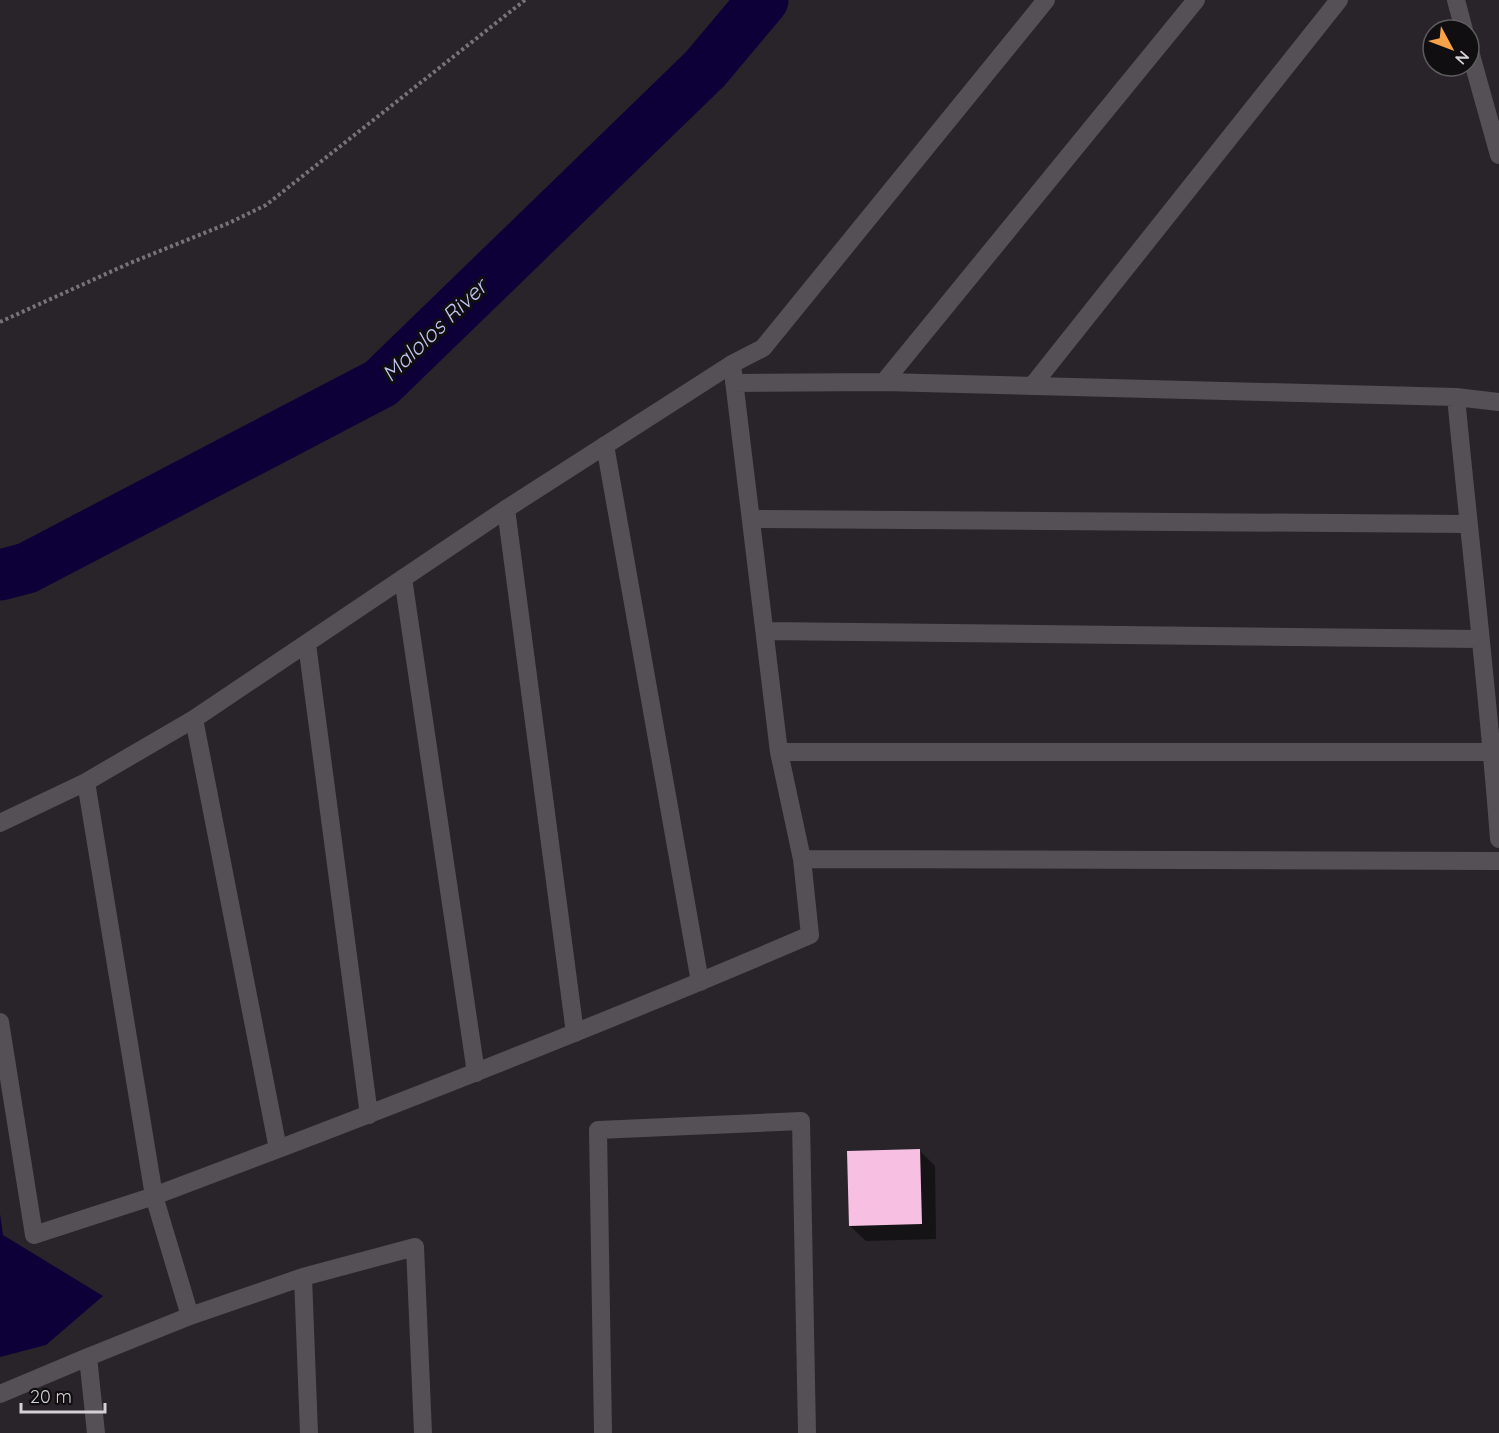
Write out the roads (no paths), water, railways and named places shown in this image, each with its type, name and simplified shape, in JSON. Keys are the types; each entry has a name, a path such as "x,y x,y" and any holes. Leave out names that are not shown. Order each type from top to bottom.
{"street":[{"path":"0,823 86,782 194,720 506,509 732,364 763,348 1046,0"},
{"path":"884,382 1196,0"},
{"path":"1032,386 1340,0"},
{"path":"1456,0 1461,18"},
{"path":"1477,78 1499,155"},
{"path":"0,1022 34,1235 154,1196 369,1115 700,982 810,935 802,859 779,752 732,364"},
{"path":"734,383 884,382 1456,397 1499,402"},
{"path":"1456,397 1499,839"},
{"path":"605,445 700,982"},
{"path":"506,509 575,1033"},
{"path":"751,519 1468,524"},
{"path":"403,578 476,1072"},
{"path":"765,631 1479,639"},
{"path":"307,644 369,1115"},
{"path":"194,720 278,1149"},
{"path":"779,752 1492,752"},
{"path":"86,782 154,1196 190,1316"},
{"path":"802,859 1499,861"},
{"path":"603,1433 598,1131 801,1121 807,1433"},
{"path":"0,1394 190,1316 303,1277 415,1247 423,1433"},
{"path":"303,1277 309,1433"},
{"path":"88,1357 96,1433"}],"waterway":[{"name":"Malolos River","path":"0,575 27,568 381,383 705,69 763,0"}]}
